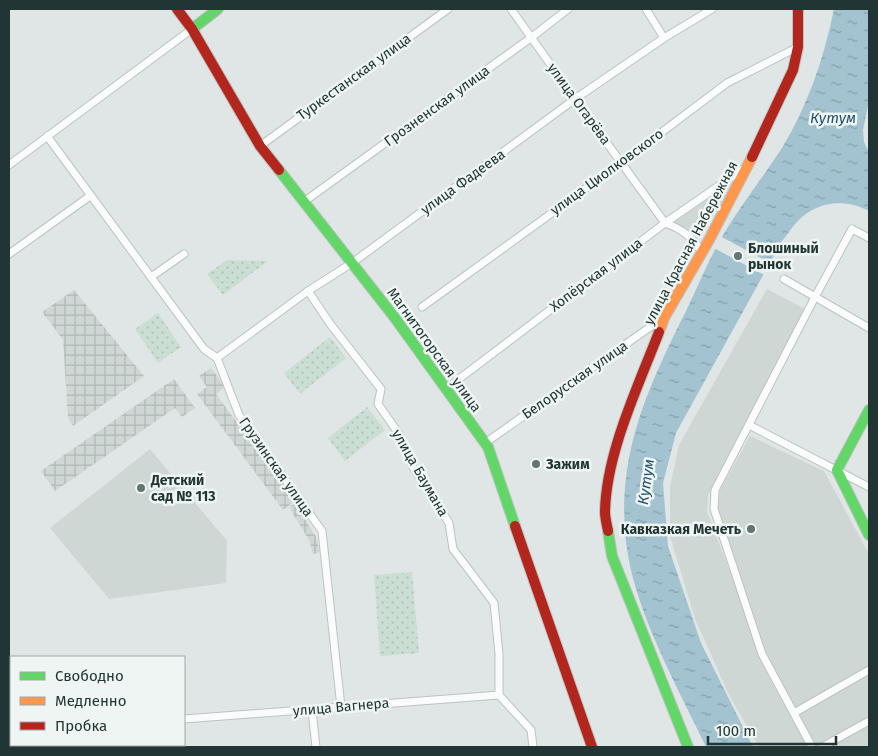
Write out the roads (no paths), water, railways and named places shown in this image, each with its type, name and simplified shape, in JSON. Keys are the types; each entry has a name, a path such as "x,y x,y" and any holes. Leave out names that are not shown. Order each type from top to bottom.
{"main road":[{"name":"Магнитогорская улица","path":"177,9 192,28 260,146 395,318 488,447 592,747"},
{"path":"192,28 218,9"},
{"name":"улица Красная Набережная","path":"688,747 612,556 605,513 610,470 619,438 664,318 702,252 748,165 793,70 798,47 798,9"},
{"path":"869,410 836,470 869,535"}],"street":[{"name":"Туркестанская улица","path":"260,146 448,9"},
{"name":"улица Огарёва","path":"512,9 665,223"},
{"name":"Грозненская улица","path":"305,201 532,38 568,9"},
{"path":"646,9 664,38"},
{"name":"улица Фадеева","path":"217,358 308,291 352,263 575,99 664,38 712,9"},
{"path":"9,165 192,28"},
{"name":"улица Циолковского","path":"422,307 621,163 727,82 798,47"},
{"name":"Грузинская улица","path":"47,136 204,349 217,358 239,415 322,532 341,707"},
{"name":"Хопёрская улица","path":"446,388 665,223 748,165"},
{"path":"9,254 90,196"},
{"path":"665,223 680,228 694,240 702,252"},
{"path":"812,747 762,654 714,509 715,490 815,296 852,230 869,238"},
{"path":"151,277 184,254"},
{"path":"784,280 869,328"},
{"name":"улица Баумана","path":"308,291 331,325 381,389 378,404 399,434 413,467 449,523 453,549 494,603 499,654 499,695"},
{"name":"Белорусская улица","path":"485,443 664,318"},
{"path":"749,425 869,487"},
{"path":"794,713 869,670"},
{"path":"499,695 531,730 533,747"},
{"name":"улица Вагнера","path":"185,719 499,695"},
{"path":"312,710 316,747"},
{"path":"822,747 869,720"}],"water":[{"name":"Кутум","path":"834,9 869,9 869,101 863,130 864,142 869,152 869,211 850,204 841,203 822,206 805,215 795,224 782,241 676,433 663,483 668,546 701,643 753,747 706,747 659,650 639,599 632,574 627,549 624,516 625,485 630,455 637,426 658,368 713,253 730,224 782,148 800,115 820,63"}],"place":[{"name":"Блошиный рынок","path":"738,256"},
{"name":"Зажим","path":"536,464"},
{"name":"Детский сад № 113","path":"141,488"},
{"name":"Кавказкая Мечеть","path":"751,529"}]}
